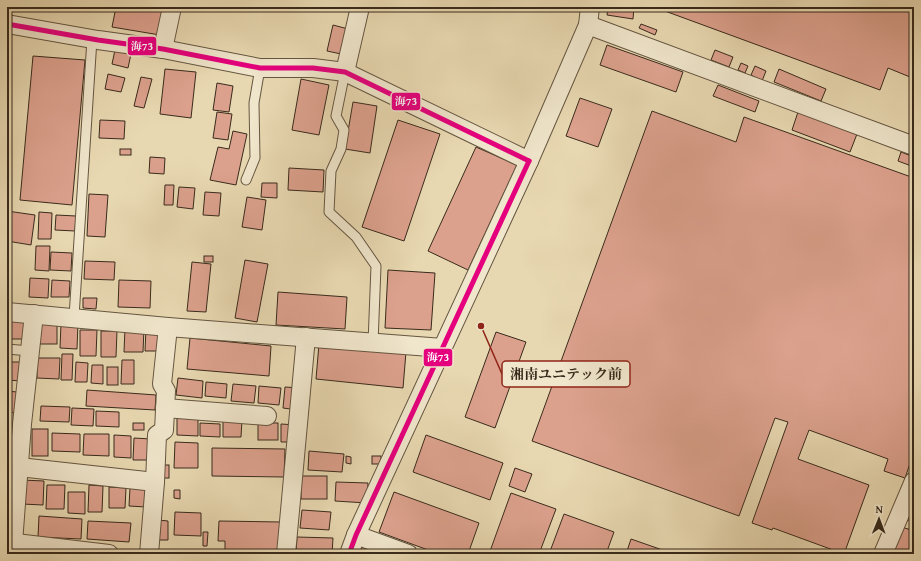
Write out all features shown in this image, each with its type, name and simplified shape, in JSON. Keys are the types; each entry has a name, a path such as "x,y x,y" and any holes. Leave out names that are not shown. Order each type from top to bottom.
{"street":[{"path":"163,49 172,7"},
{"path":"345,72 360,7"},
{"path":"349,554 356,535 530,161 588,25 590,7"},
{"path":"7,24 92,39 163,49 260,68 313,68 345,72 530,161"},
{"path":"588,25 914,146"},
{"path":"7,312 74,317 168,327 443,348"},
{"path":"34,314 30,351 15,423 19,467 12,504 10,543 101,554"},
{"path":"149,554 157,435 164,430 166,391 162,384 168,327"},
{"path":"286,554 306,337"},
{"path":"165,408 267,416"},
{"path":"19,467 155,482"},
{"path":"883,554 913,485"},
{"path":"356,535 408,554"}],"lane":[{"path":"74,317 92,39"},
{"path":"246,180 255,158 254,103 260,68"},
{"path":"345,72 336,116 344,130 342,149 331,171 329,212 356,238 376,266 373,342"},
{"path":"7,349 30,351"}],"building":[{"path":"116,7 165,7 160,35 112,27"},
{"path":"376,7 400,7 399,11"},
{"path":"608,7 634,7 633,19 607,15"},
{"path":"654,7 914,7 914,67 910,77 888,68 880,90"},
{"path":"641,24 657,30 655,35 639,28"},
{"path":"333,25 352,30 346,55 327,51"},
{"path":"607,45 683,72 676,92 600,65"},
{"path":"115,50 131,54 128,68 112,64"},
{"path":"715,50 733,57 729,67 711,60"},
{"path":"33,56 85,60 72,205 20,200"},
{"path":"741,63 748,66 745,73 738,70"},
{"path":"755,66 766,71 762,81 751,75"},
{"path":"165,69 196,72 191,118 160,114"},
{"path":"779,69 826,89 821,101 774,82"},
{"path":"108,74 125,78 121,92 105,89"},
{"path":"141,77 152,79 144,108 134,106"},
{"path":"301,79 329,85 319,135 292,130"},
{"path":"217,83 233,86 229,112 213,110"},
{"path":"718,85 759,101 755,112 713,96"},
{"path":"580,98 612,109 598,147 566,136"},
{"path":"353,102 377,106 370,153 345,149"},
{"path":"652,111 736,142 744,117 914,178 914,452 905,478 884,471 888,459 809,430 798,459 869,485 844,554 773,528 772,530 752,523 788,422 775,418 739,516 532,441"},
{"path":"217,112 232,114 228,140 213,138"},
{"path":"798,112 857,134 850,152 792,130"},
{"path":"100,120 125,121 124,139 99,138"},
{"path":"398,120 440,134 404,241 362,227"},
{"path":"233,131 247,134 236,185 210,180 218,147 229,149"},
{"path":"476,147 517,165 468,270 428,251"},
{"path":"120,149 131,149 131,155 120,155"},
{"path":"901,152 914,157 914,167 898,161"},
{"path":"150,157 165,158 164,174 149,173"},
{"path":"289,168 324,170 323,192 288,190"},
{"path":"262,183 277,183 277,198 261,197"},
{"path":"165,185 174,185 173,205 164,205"},
{"path":"179,187 195,188 193,209 177,207"},
{"path":"205,192 221,193 219,216 203,215"},
{"path":"89,194 108,195 105,237 87,236"},
{"path":"247,197 266,200 262,230 242,227"},
{"path":"7,211 35,215 31,245 7,241"},
{"path":"39,212 52,213 51,239 38,239"},
{"path":"56,215 76,216 75,231 55,230"},
{"path":"36,246 50,246 49,271 35,270"},
{"path":"51,252 72,253 71,271 50,270"},
{"path":"204,256 213,256 213,262 204,262"},
{"path":"245,260 268,264 257,322 235,318"},
{"path":"85,261 115,262 114,280 84,279"},
{"path":"192,262 211,264 206,312 187,311"},
{"path":"388,270 435,273 431,330 385,328"},
{"path":"30,278 49,279 48,298 29,297"},
{"path":"52,280 70,281 69,297 51,297"},
{"path":"119,280 151,281 150,308 118,307"},
{"path":"278,292 347,297 345,329 276,325"},
{"path":"83,298 97,298 96,309 83,308"},
{"path":"7,317 25,317 25,339 7,339"},
{"path":"40,321 57,321 57,344 40,344"},
{"path":"61,323 78,323 77,349 60,348"},
{"path":"125,328 144,328 143,352 124,352"},
{"path":"146,328 161,328 161,351 145,351"},
{"path":"80,330 97,330 96,356 80,356"},
{"path":"101,331 117,331 116,357 101,357"},
{"path":"496,332 526,342 495,428 465,417"},
{"path":"190,338 271,346 269,376 187,369"},
{"path":"319,344 406,352 403,388 316,379"},
{"path":"62,354 73,354 72,380 61,380"},
{"path":"37,358 60,358 59,379 37,378"},
{"path":"122,360 134,360 134,384 121,384"},
{"path":"7,362 22,362 21,381 7,380"},
{"path":"76,362 88,363 87,382 75,382"},
{"path":"92,365 103,365 103,384 91,383"},
{"path":"107,367 118,367 118,385 107,385"},
{"path":"178,378 203,381 202,398 176,395"},
{"path":"206,382 227,384 226,398 205,396"},
{"path":"233,384 256,386 254,403 231,401"},
{"path":"259,386 281,388 279,405 258,403"},
{"path":"285,387 300,388 298,410 283,408"},
{"path":"87,390 156,395 155,410 86,406"},
{"path":"7,391 17,392 16,413 7,412"},
{"path":"41,406 70,407 69,422 40,421"},
{"path":"72,408 94,409 93,426 71,425"},
{"path":"96,411 119,412 119,427 96,426"},
{"path":"177,416 198,417 198,436 177,435"},
{"path":"223,420 242,420 241,437 223,437"},
{"path":"133,423 144,423 144,430 133,430"},
{"path":"200,423 220,424 220,437 200,436"},
{"path":"258,423 278,423 278,440 258,440"},
{"path":"281,424 296,425 296,442 281,442"},
{"path":"32,429 48,429 48,456 32,456"},
{"path":"52,433 80,434 80,452 52,451"},
{"path":"7,434 14,434 13,455 7,454"},
{"path":"84,434 109,434 109,456 83,455"},
{"path":"114,435 131,436 131,458 114,457"},
{"path":"426,435 503,463 490,500 413,472"},
{"path":"134,438 151,439 151,460 133,460"},
{"path":"175,442 198,443 198,468 174,468"},
{"path":"212,448 285,449 284,477 212,476"},
{"path":"309,451 344,454 342,472 308,470"},
{"path":"346,456 351,457 351,464 346,463"},
{"path":"372,456 381,456 381,464 372,464"},
{"path":"162,465 169,465 169,478 162,478"},
{"path":"515,468 532,474 525,492 509,486"},
{"path":"7,470 11,470 10,490 7,490"},
{"path":"301,476 327,476 327,499 301,499"},
{"path":"22,480 44,481 43,505 22,504"},
{"path":"336,482 368,483 367,503 335,501"},
{"path":"47,485 65,485 64,509 46,509"},
{"path":"89,485 103,486 102,512 88,512"},
{"path":"109,487 126,488 125,508 109,508"},
{"path":"130,488 146,488 146,507 129,506"},
{"path":"174,490 180,490 180,499 174,498"},
{"path":"68,492 85,492 85,514 68,513"},
{"path":"394,492 479,523 468,554 439,554 379,532"},
{"path":"511,493 556,509 539,554 489,554"},
{"path":"914,495 914,522 905,519"},
{"path":"302,510 331,512 329,530 300,528"},
{"path":"175,512 201,513 201,536 174,535"},
{"path":"564,514 614,532 606,554 549,554"},
{"path":"39,516 82,519 81,539 38,537"},
{"path":"158,520 168,521 168,540 158,540"},
{"path":"88,521 131,523 129,542 87,539"},
{"path":"219,521 280,522 279,554 225,554 225,541 218,541"},
{"path":"902,527 914,531 914,554 893,554"},
{"path":"203,532 208,532 207,546 203,546"},
{"path":"297,537 333,538 332,554 296,554"},
{"path":"631,539 674,554 626,554"},
{"path":"363,543 387,554 359,554"}],"transit line":[{"name":"海73","path":"7,24 98,40 163,49 260,68 313,68 345,72 529,161"},
{"name":"海73","path":"349,554 356,535 529,161"}],"place":[{"name":"湘南ユニテック前","path":"481,326"}]}
